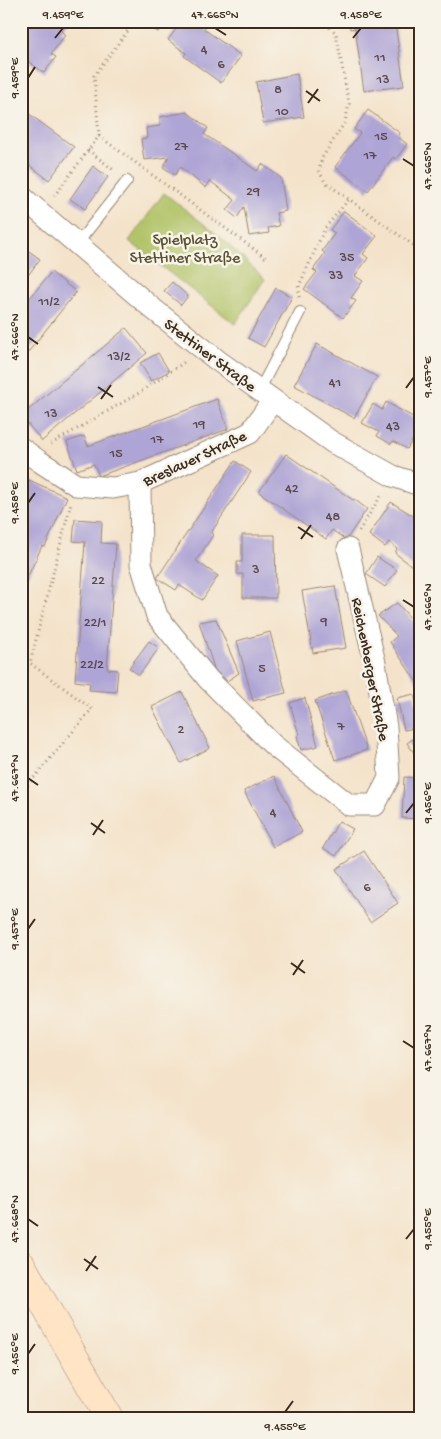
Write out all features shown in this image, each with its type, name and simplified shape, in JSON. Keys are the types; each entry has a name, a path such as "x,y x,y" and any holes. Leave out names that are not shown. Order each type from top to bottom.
{"street":[{"name":"Stettiner Straße","path":"21,196 203,350 266,396 332,442 394,476 420,485"},
{"name":"Breslauer Straße","path":"26,452 76,484 113,488 140,482 250,433 266,396"},
{"name":"Reichenberger Straße","path":"140,482 141,564 157,616 208,679 274,745 349,805 375,805 389,778 386,727 375,664 348,549"},
{"path":"21,1264 109,1418"}],"lane":[{"path":"77,244 127,181"},
{"path":"266,396 300,312"}],"path":[{"path":"41,212 99,136 94,76 134,21"},
{"path":"322,21 336,33 349,104 345,122 322,158 319,171 325,182 420,250"},
{"path":"99,136 266,258"},
{"path":"88,150 127,181"},
{"path":"300,312 299,286 325,228 348,199"},
{"path":"26,452 139,393 203,350"},
{"path":"348,549 394,476"},
{"path":"21,793 92,709 30,663 76,484"}],"green space":[{"name":"Spielplatz Stettiner Straße","path":"164,193 218,235 265,279 235,324 129,241"}],"building":[{"path":"25,21 69,21 61,31 65,35 51,54 56,57 44,73 21,56 21,26"},
{"path":"152,21 166,21 158,32 149,26"},
{"path":"182,21 201,21 206,26 204,29 241,56 221,83 184,56 186,53 168,40"},
{"path":"349,21 389,21 389,23 395,23 404,86 364,91 355,28 350,29"},
{"path":"297,74 304,117 263,123 256,82"},
{"path":"21,100 25,103 21,108"},
{"path":"21,108 74,147 49,180 21,159"},
{"path":"368,110 400,133 398,137 407,144 396,159 393,157 368,191 335,167 360,133 354,129"},
{"path":"187,112 208,128 204,134 257,171 262,164 281,178 286,211 276,213 279,226 268,228 269,233 249,236 244,207 237,218 227,210 235,200 210,181 206,188 180,167 175,175 163,167 169,157 144,160 141,139 147,138 146,128 160,126 160,117"},
{"path":"93,166 108,177 85,209 70,199"},
{"path":"344,211 377,236 363,254 368,258 355,276 363,281 351,298 356,301 343,318 304,289 317,272 313,270 325,253 322,251 335,233 330,230"},
{"path":"26,249 40,259 29,274 21,268 21,252 23,254"},
{"path":"51,272 76,292 21,361 21,309"},
{"path":"172,282 188,296 181,305 164,291"},
{"path":"276,288 292,297 264,347 248,338"},
{"path":"126,328 147,353 42,441 21,416"},
{"path":"317,344 377,377 354,418 294,385"},
{"path":"158,353 169,371 151,381 140,363"},
{"path":"217,399 228,429 99,476 94,464 77,470 67,442 84,436 88,446"},
{"path":"386,402 420,421 420,428 407,449 393,441 391,444 377,436 379,432 362,423 373,404 382,410"},
{"path":"286,454 367,509 346,540 332,530 326,539 259,492"},
{"path":"235,461 251,472 211,533 213,535 196,561 218,576 202,600 179,585 176,590 157,578"},
{"path":"29,480 67,497 45,547 42,546 21,591 21,499"},
{"path":"391,502 420,520 420,584 412,566 395,553 397,549 389,542 385,547 369,535"},
{"path":"75,519 102,521 101,543 116,544 107,669 118,670 116,692 89,690 90,683 75,681 85,542 73,541"},
{"path":"242,535 275,535 276,598 243,598 243,574 237,574 237,562 242,562"},
{"path":"377,557 397,570 385,587 366,574"},
{"path":"335,586 346,648 313,653 302,591"},
{"path":"397,603 420,629 420,687 390,642 397,636 378,616"},
{"path":"216,619 239,673 227,681 215,671 199,622"},
{"path":"270,632 286,693 253,701 237,641"},
{"path":"149,641 159,648 139,675 129,668"},
{"path":"346,690 367,750 335,760 315,701"},
{"path":"182,692 210,748 181,763 152,707"},
{"path":"414,694 420,718 420,727 404,730 397,698"},
{"path":"305,698 318,746 301,750 290,703"},
{"path":"420,734 420,761 407,743"},
{"path":"274,776 302,832 273,847 244,791"},
{"path":"404,777 420,778 420,819 402,818"},
{"path":"339,821 353,829 336,856 323,848"},
{"path":"364,851 398,903 370,922 336,869"}]}
